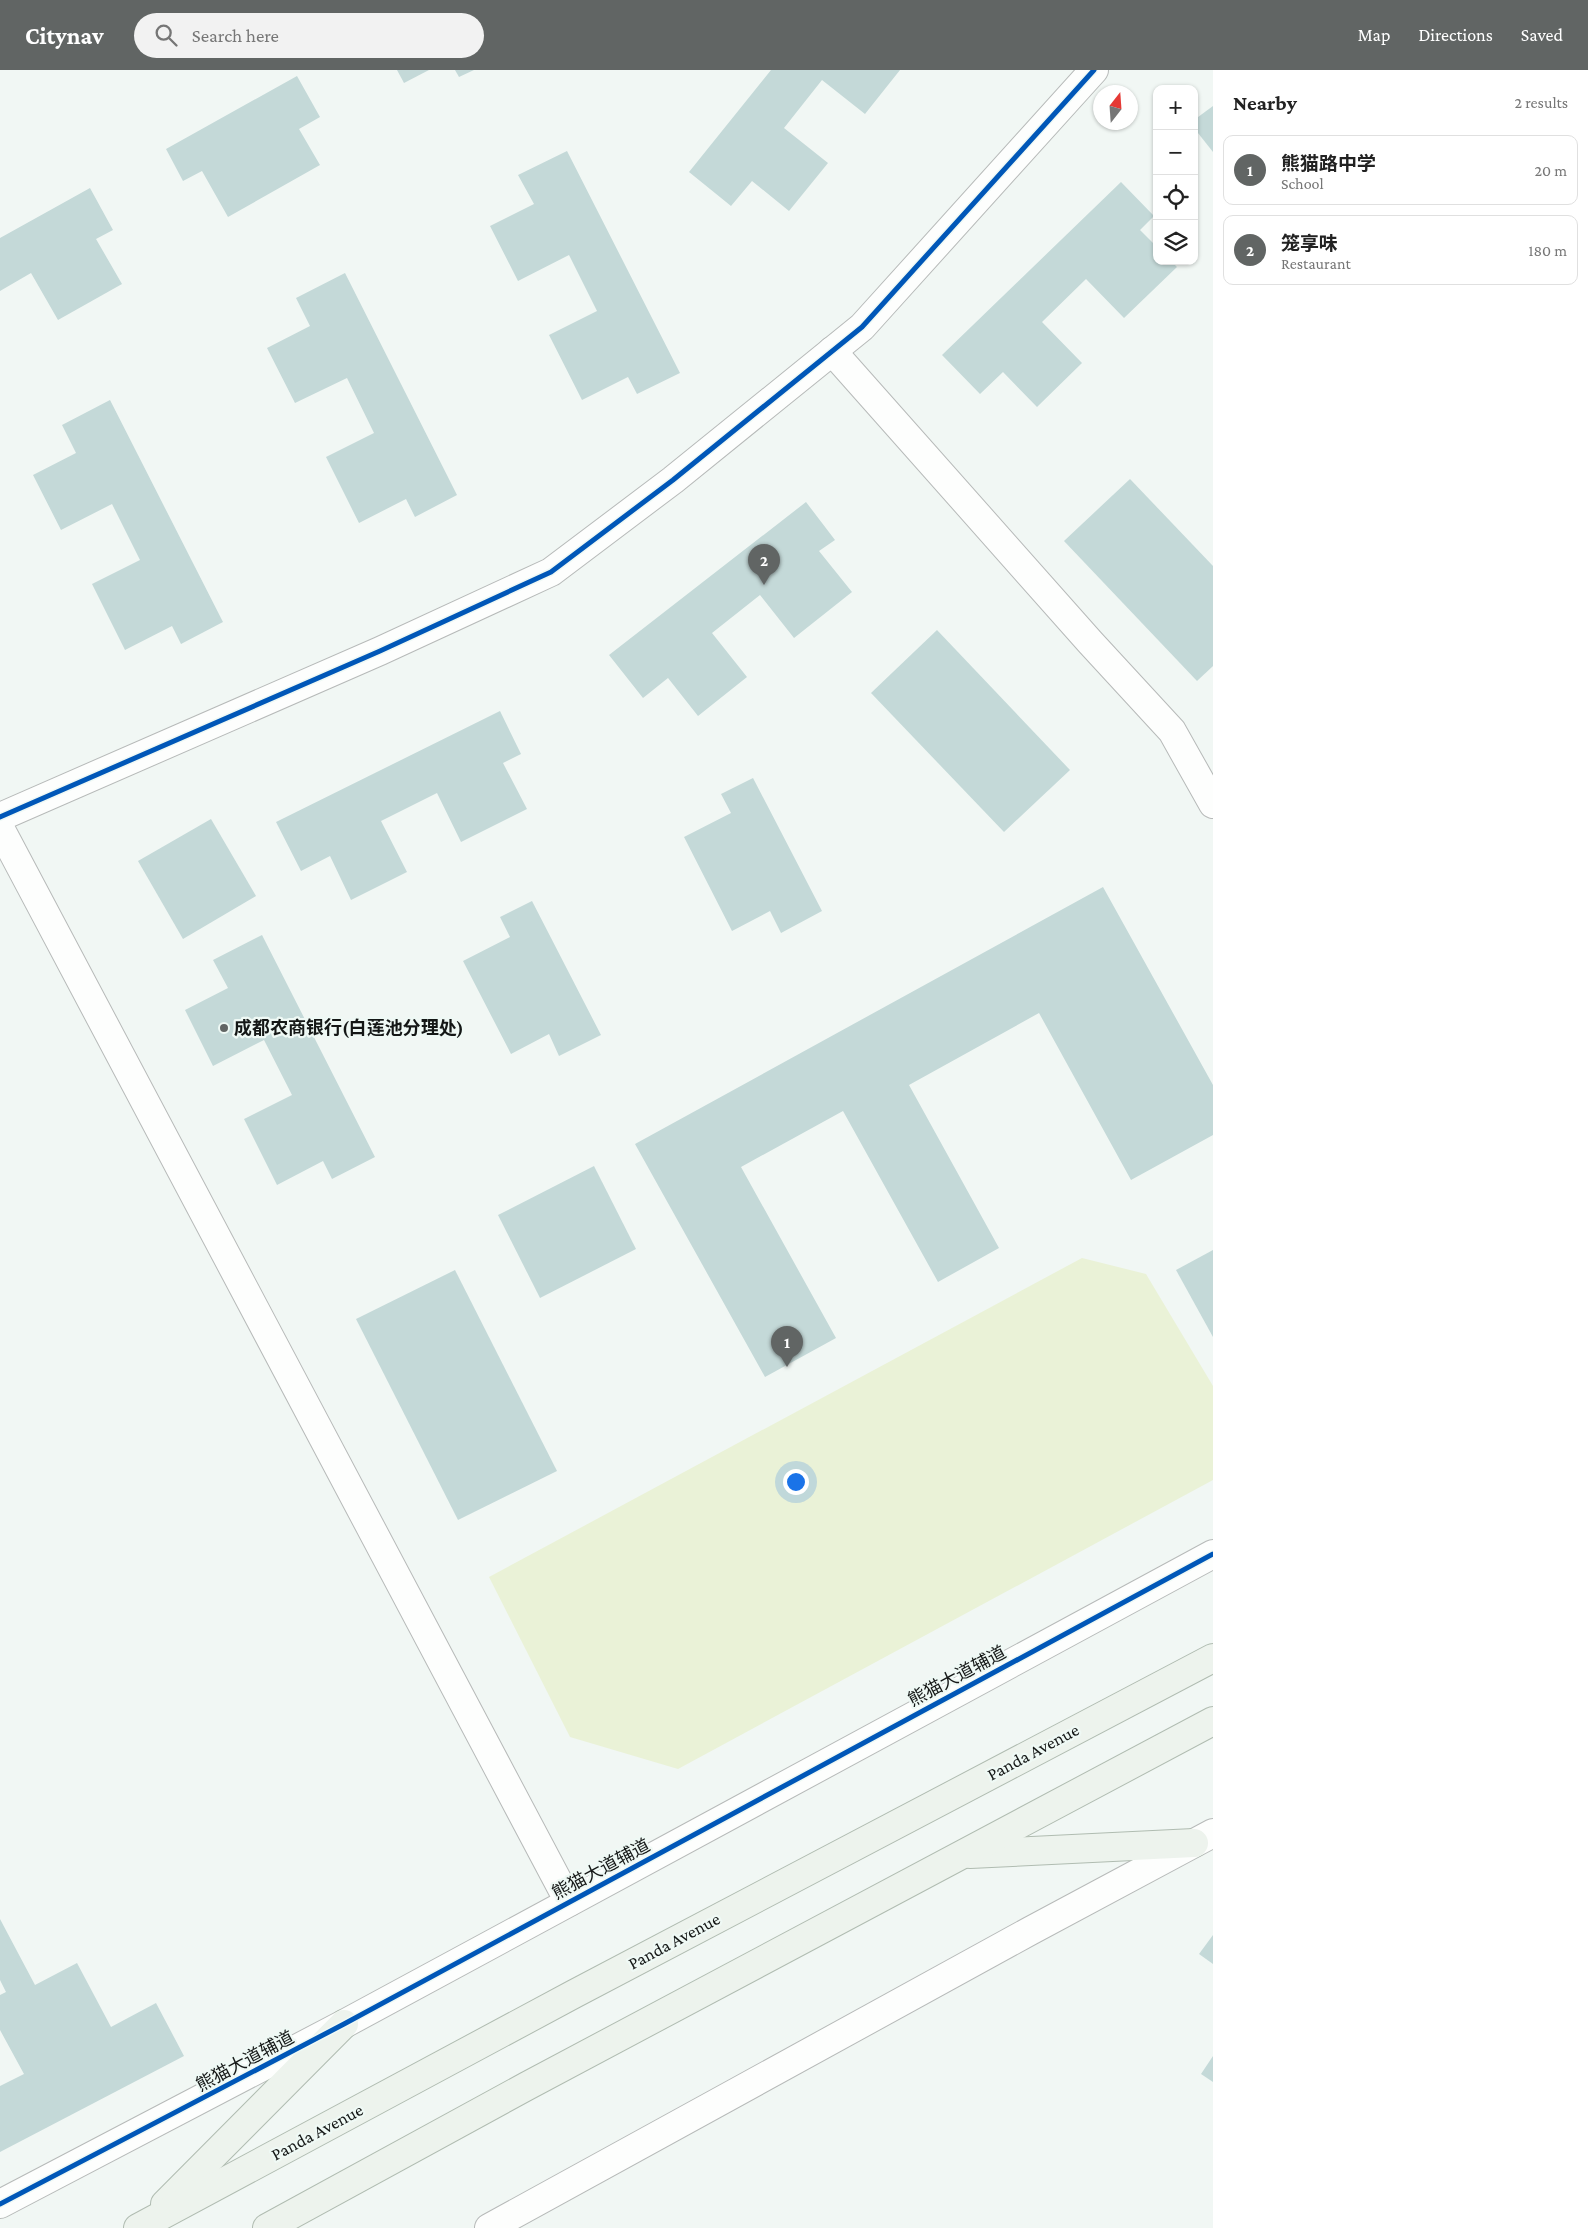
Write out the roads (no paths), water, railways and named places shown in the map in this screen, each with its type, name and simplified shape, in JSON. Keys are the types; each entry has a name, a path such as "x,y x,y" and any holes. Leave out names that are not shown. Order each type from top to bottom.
{"main road":[{"name":"Panda Avenue","path":"142,2226 574,1994 1213,1658"},
{"path":"267,2228 519,2091 1213,1721"},
{"path":"961,1855 1204,1838"},
{"path":"142,2226 344,2024"}],"street":[{"path":"0,817 380,651 551,572 673,480 862,327 1094,70"},
{"path":"832,351 1090,642 1172,731 1213,804"},
{"path":"0,828 569,1902"},
{"name":"熊猫大道辅道","path":"0,2204 344,2024 1213,1554"},
{"path":"489,2228 1030,1931 1204,1838"}],"place":[{"name":"笼享味","path":"764,585"},
{"name":"成都农商银行(白莲池分理处)","path":"224,1028"},
{"name":"熊猫路中学","path":"787,1367"}]}
